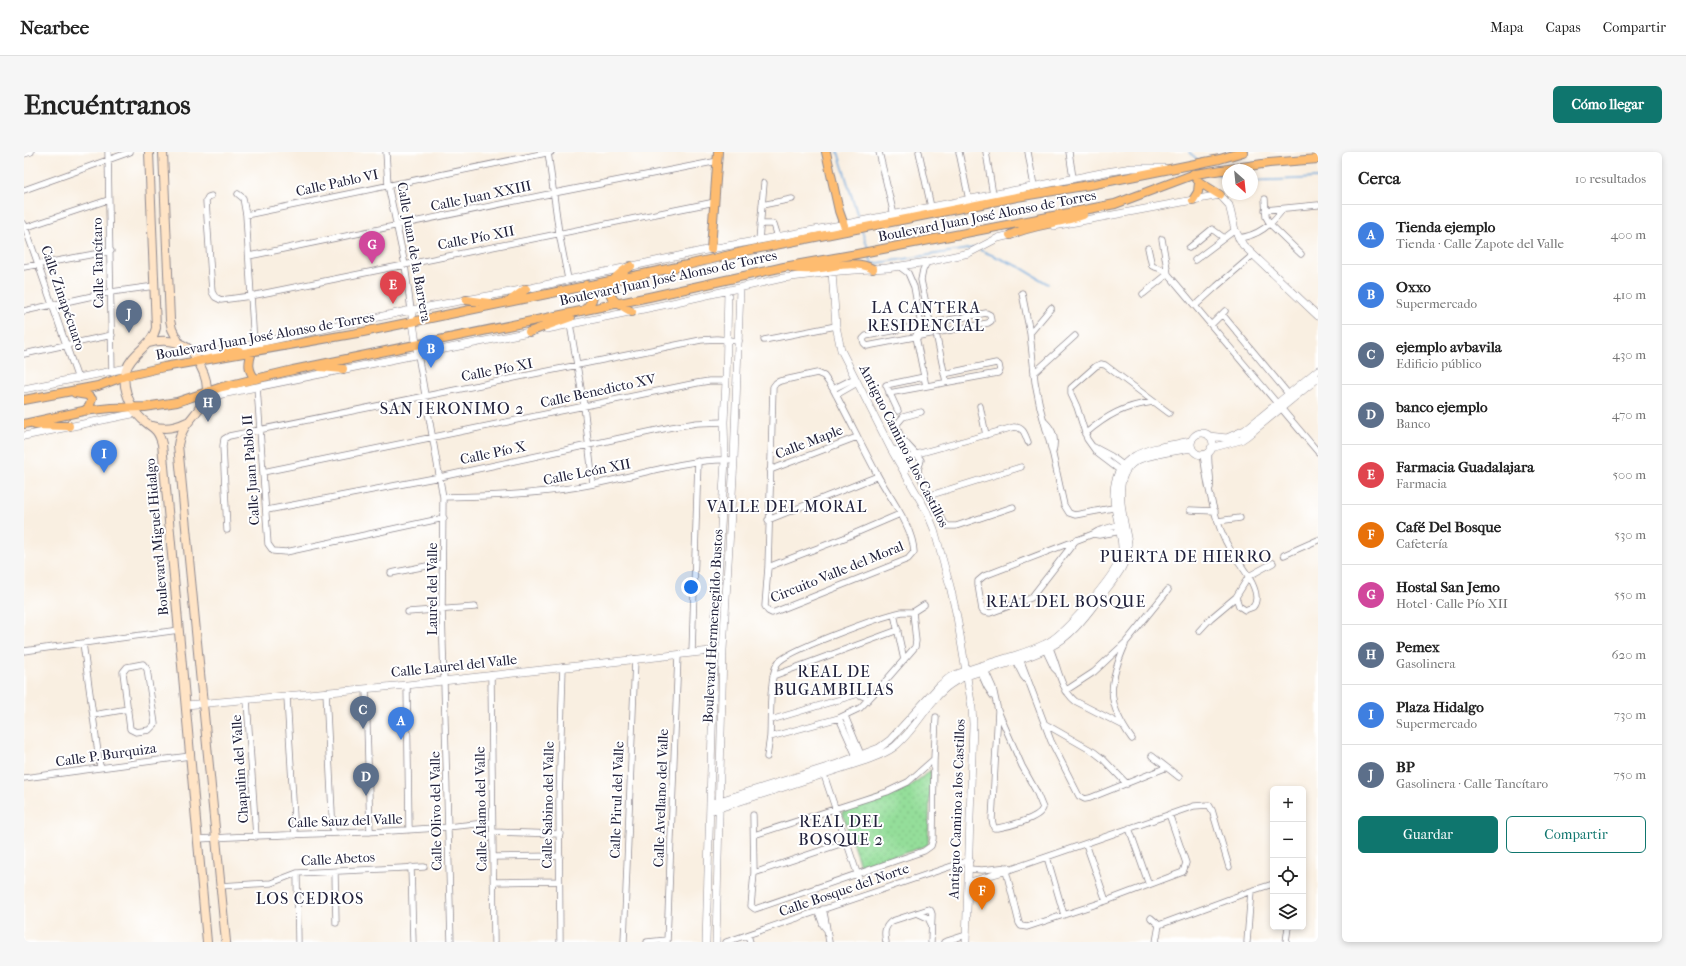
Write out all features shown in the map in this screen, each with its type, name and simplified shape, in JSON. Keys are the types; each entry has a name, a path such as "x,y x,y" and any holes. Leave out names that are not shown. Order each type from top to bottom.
{"main road":[{"path":"126,372 137,352 149,343 156,328 150,152"},
{"path":"163,152 170,320 172,329 179,343"},
{"path":"710,249 718,152"},
{"path":"826,152 838,211 845,227"},
{"name":"Boulevard Juan José Alonso de Torres","path":"24,400 104,384 126,372 199,361 253,348 413,321 614,280 845,227 1170,169 1219,156 1244,152"},
{"path":"1306,160 1311,157 1314,152"},
{"name":"Boulevard Juan José Alonso de Torres","path":"24,425 83,411 135,410 177,402 207,392 256,383 309,367 618,303 784,266 880,250 1094,209 1115,204 1194,174 1222,169 1318,158"},
{"path":"1194,174 1199,182 1220,195"},
{"path":"1193,200 1198,192 1199,182"},
{"path":"1010,235 1028,228 1074,218 1094,209"},
{"path":"784,266 812,269 856,264 873,269"},
{"path":"631,266 621,272 610,287 611,296 618,303 632,312"},
{"path":"529,332 585,310 592,301 594,295 591,288 586,285"},
{"path":"509,301 526,288"},
{"path":"466,300 498,304"},
{"path":"149,343 163,341 179,343"},
{"name":"Boulevard Miguel Hidalgo","path":"179,343 192,352 199,361 207,384 207,392 204,402 180,434 178,445 226,942"},
{"path":"223,350 253,348 249,359 249,366 256,383"},
{"path":"309,367 343,369"},
{"name":"Boulevard Miguel Hidalgo","path":"126,372 126,392 135,410 153,426 159,435 162,444 208,942"},
{"path":"67,392 91,397 91,403 83,411"},
{"path":"24,396 36,398"},
{"path":"153,426 169,428 188,422"},
{"path":"24,425 69,426"}],"street":[{"path":"24,154 31,152"},
{"name":"Calle Tancítaro","path":"108,152 112,372"},
{"path":"24,190 130,152"},
{"name":"Calle Juan de la Barrera","path":"386,152 388,185 404,264 424,397 433,436 443,497"},
{"path":"549,152 559,233 568,279"},
{"name":"Calle Pablo VI","path":"246,215 549,152"},
{"path":"879,152 894,215"},
{"path":"919,152 931,207"},
{"path":"959,152 969,200"},
{"path":"986,152 993,195"},
{"path":"1028,152 1034,186"},
{"path":"1069,152 1073,178"},
{"name":"Calle Juan XXIII","path":"249,256 718,161"},
{"name":"Boulevard Juan José Alonso de Torres","path":"869,223 894,215 931,207 1122,169 1170,169"},
{"path":"759,240 764,183"},
{"path":"238,194 243,198 246,215 253,348"},
{"path":"1220,195 1231,209 1238,238 1318,316"},
{"name":"Boulevard Juan José Alonso de Torres","path":"204,402 222,394 256,383 418,355 632,312 783,278 832,272 900,267 927,262 969,253 998,238 1010,235 1220,195"},
{"name":"Calle Pío XII","path":"211,196 208,197 206,201 212,292 218,299 251,296 715,202"},
{"path":"762,205 792,199"},
{"path":"1265,199 1265,210 1270,224 1301,254"},
{"path":"24,226 108,200"},
{"path":"1265,210 1318,206"},
{"path":"1238,238 1254,235 1270,224 1283,209"},
{"path":"760,224 774,224 778,236"},
{"name":"Calle Zinapécuaro","path":"24,226 53,305 78,380"},
{"name":"Boulevard Juan José Alonso de Torres","path":"253,348 411,310 526,288 710,249 778,236 845,227"},
{"path":"1189,248 1212,229 1224,238"},
{"path":"1195,260 1235,230"},
{"path":"1162,239 1168,274"},
{"path":"1148,248 1152,266 1161,269 1168,274 1318,452"},
{"path":"24,267 111,251"},
{"path":"1196,306 1254,255"},
{"path":"927,262 922,270 921,280 928,313 936,333 946,382"},
{"path":"900,267 908,273 912,281 920,326 916,337 926,386"},
{"name":"Antiguo Camino a los Castillos","path":"832,272 836,326 841,350 891,449 927,512 934,529 950,586 966,674 973,724 970,860 965,940"},
{"path":"1142,294 1168,274"},
{"path":"24,311 111,292 155,286"},
{"name":"Boulevard Hermenegildo Bustos","path":"716,942 723,650 734,460 740,288"},
{"name":"Boulevard Hermenegildo Bustos","path":"706,942 714,650 725,460 724,422 728,340 728,290"},
{"path":"1022,293 1030,333 1037,396 1045,422 1064,505 1069,513 1078,514 1119,507"},
{"path":"1030,333 1051,308"},
{"path":"986,313 990,315 991,321 988,324 867,346 865,345 863,339 866,336 932,324 986,313"},
{"path":"1211,325 1223,313 1290,397"},
{"path":"570,324 584,406 593,484"},
{"path":"764,340 836,326"},
{"path":"24,354 112,335"},
{"path":"1034,373 1076,336"},
{"name":"Calle Pío XI","path":"226,530 223,442 226,437 702,340 739,341"},
{"name":"Boulevard Juan José Alonso de Torres","path":"192,352 205,353 223,350"},
{"path":"889,393 998,373 1000,370 999,365 996,363 944,374"},
{"path":"1124,469 1104,451 1093,447 1087,439 1070,390 1074,384 1096,366 1101,364 1105,365 1169,413"},
{"path":"1191,444 1196,453 1208,451 1241,440 1318,370"},
{"name":"Boulevard Juan José Alonso de Torres","path":"24,389 78,380 112,372 126,372"},
{"name":"Circuito Valle del Moral","path":"817,373 824,376 857,437 900,514 912,543 914,552 910,557 775,612 768,611 765,606 768,567 772,395 775,384 780,381 817,373"},
{"path":"898,411 886,385 888,383 924,377"},
{"path":"1290,397 1318,378"},
{"path":"834,392 856,380"},
{"name":"Calle Benedicto XV","path":"263,472 704,381 726,381"},
{"name":"Calle Juan Pablo II","path":"256,383 267,510 268,544 271,550 278,553 286,552 444,518"},
{"path":"1085,434 1110,415 1125,408 1153,402"},
{"path":"980,406 986,435"},
{"path":"710,804 720,804 754,794 860,759 890,740 939,691 950,677 982,669 1062,640 1076,627 1125,563 1129,549 1122,527 1119,507 1124,469 1140,459 1191,444 1196,435 1199,433 1227,438 1238,434 1280,406"},
{"path":"24,436 135,410"},
{"path":"921,412 903,417 897,424 899,434 917,454 922,462 918,472 947,526 1013,507"},
{"name":"Calle Pío X","path":"267,510 440,477 697,423 724,422"},
{"path":"904,460 917,454 1018,427 1023,430 1028,442"},
{"path":"1209,436 1212,442 1208,451 1207,481 1220,530 1230,550 1248,576 1256,593 1256,604 1250,609 1245,610 1239,606 1236,597"},
{"name":"Calle Maple","path":"770,470 857,437"},
{"path":"891,449 898,450 904,460 907,467 904,473"},
{"name":"Calle León XII","path":"443,497 530,494 593,484 698,461 734,460"},
{"path":"692,652 698,461"},
{"path":"931,495 1021,467"},
{"path":"768,520 878,476"},
{"name":"Laurel del Valle","path":"443,497 442,608 446,680"},
{"path":"1190,510 1216,511"},
{"path":"768,567 844,538 900,514"},
{"path":"1218,521 1240,518"},
{"path":"1076,540 1031,598 990,613 982,610 978,581 984,576 1098,531 1122,527"},
{"path":"1284,555 1318,540"},
{"path":"1199,632 1211,618 1236,597 1248,576 1273,562"},
{"path":"391,573 442,563"},
{"path":"1065,691 1094,672 1126,642 1168,590"},
{"path":"767,757 770,737 773,676 778,662 787,656 843,632 894,614 913,612 924,605"},
{"path":"408,612 442,608 475,607"},
{"path":"770,737 842,717 860,708 913,650 916,644 913,612"},
{"path":"894,614 904,660"},
{"path":"24,651 179,630"},
{"path":"773,676 898,630"},
{"path":"83,642 100,767"},
{"path":"1126,642 1116,666 1111,688 1113,704 1122,725 1132,739"},
{"path":"1047,646 1054,668 1058,671 1065,691 1075,701 1122,725"},
{"name":"Calle Laurel del Valle","path":"186,705 407,685 678,655 692,652 723,650"},
{"name":"Calle Avellano del Valle","path":"667,941 678,655"},
{"path":"1017,657 1023,676 1028,682 1055,749 1079,796 1085,799 1090,798 1165,768"},
{"name":"Calle Pirul del Valle","path":"624,942 635,659"},
{"path":"143,664 147,669 154,726 149,730 136,732 132,731 130,729 128,709 124,670 127,667 143,664"},
{"name":"Calle Sabino del Valle","path":"560,942 559,801 563,667"},
{"path":"982,669 993,688 998,710 1015,751 1034,786 1043,808 1040,813 1033,817 994,828 992,820 998,710"},
{"name":"Calle Álamo del Valle","path":"491,675 494,942"},
{"name":"Calle Olivo del Valle","path":"446,680 451,942"},
{"path":"407,685 409,830"},
{"path":"366,689 370,832"},
{"path":"326,692 333,833"},
{"path":"771,720 858,694 869,699"},
{"path":"287,697 295,835"},
{"name":"Chapulin del Valle","path":"247,700 256,837"},
{"path":"93,715 128,709"},
{"path":"842,717 860,759"},
{"path":"753,815 754,873 751,906 755,909 924,851 931,846 933,839 936,717"},
{"path":"1045,724 1094,752 1103,759 1127,784"},
{"name":"Calle P. Burquiza","path":"24,778 190,756"},
{"path":"1152,756 1165,768 1179,777"},
{"path":"754,835 836,809 901,786 918,774 934,759"},
{"path":"823,772 862,885"},
{"path":"720,787 726,794 735,796 754,794"},
{"path":"710,811 735,796"},
{"path":"969,869 982,870 1012,868 1194,806 1209,805 1212,810 1229,866"},
{"path":"1005,869 1019,923 1023,927 1106,901 1179,874 1184,870 1186,863 1169,814"},
{"name":"Calle Sauz del Valle","path":"199,839 448,828 492,822"},
{"path":"1129,828 1149,885"},
{"path":"493,832 560,834"},
{"path":"754,873 846,842"},
{"path":"1086,844 1106,901"},
{"path":"493,857 560,856"},
{"path":"1047,857 1064,915"},
{"name":"Calle Bosque del Norte","path":"726,942 970,860"},
{"path":"411,867 413,942"},
{"name":"Calle Abetos","path":"220,886 271,883 297,873 424,867"},
{"path":"968,882 1005,869"},
{"path":"334,872 336,923"},
{"path":"297,873 298,942"},
{"path":"494,882 559,881"},
{"path":"1159,924 1270,885"},
{"path":"1247,942 1251,891"},
{"path":"820,910 829,942"},
{"path":"886,942 885,932 888,924 892,921 930,910 932,914 931,942"},
{"path":"1151,918 1159,924"},
{"path":"1156,942 1159,924"},
{"path":"1286,942 1288,930"},
{"path":"748,935 750,942"},
{"path":"944,942 965,940"},
{"path":"647,942 667,941"}],"green space":[{"path":"931,770 928,845 861,868 842,812 909,787"}],"waterway":[{"path":"838,152 859,220"},
{"path":"1189,152 1198,160"},
{"path":"1217,174 1222,176"},
{"path":"1258,181 1318,178"},
{"path":"862,231 868,248"},
{"path":"869,254 872,264 974,248"},
{"path":"980,250 1020,267 1048,284"}],"place":[{"name":"Hostal San Jemo","path":"372,264"},
{"name":"Farmacia Guadalajara","path":"393,304"},
{"name":"BP","path":"129,333"},
{"name":"Oxxo","path":"431,368"},
{"name":"Pemex","path":"208,422"},
{"name":"Plaza Hidalgo","path":"104,473"},
{"name":"ejemplo avbavila","path":"363,729"},
{"name":"Tienda ejemplo","path":"401,740"},
{"name":"banco ejemplo","path":"366,796"},
{"name":"Café Del Bosque","path":"982,910"}],"district":[{"name":"LA CANTERA RESIDENCIAL","path":"926,316"},
{"name":"SAN JERONIMO 2","path":"452,408"},
{"name":"VALLE DEL MORAL","path":"787,506"},
{"name":"PUERTA DE HIERRO","path":"1186,556"},
{"name":"REAL DEL BOSQUE","path":"1066,601"},
{"name":"REAL DE BUGAMBILIAS","path":"834,680"},
{"name":"REAL DEL BOSQUE 2","path":"841,830"},
{"name":"LOS CEDROS","path":"310,898"}]}
